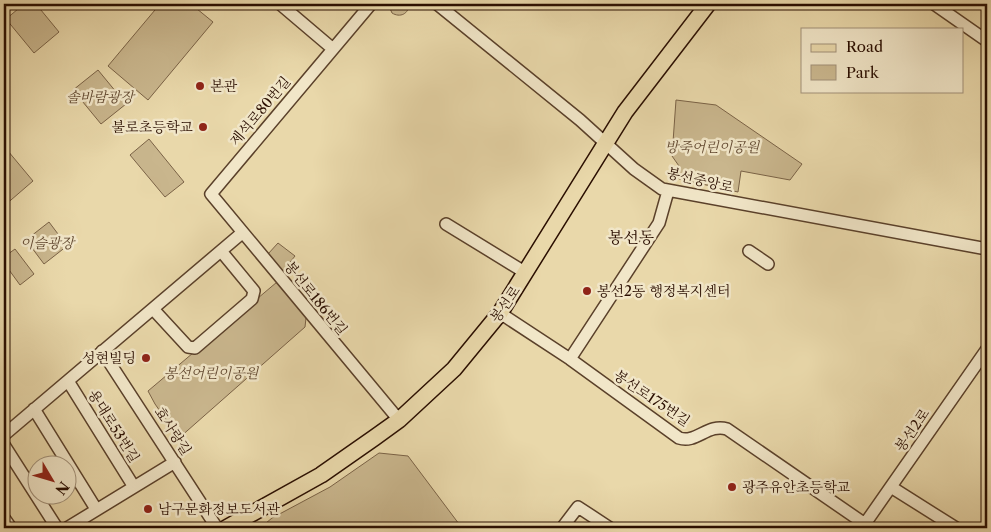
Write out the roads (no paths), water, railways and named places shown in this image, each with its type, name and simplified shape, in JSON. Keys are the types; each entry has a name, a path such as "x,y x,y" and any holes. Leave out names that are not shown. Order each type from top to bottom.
{"main road":[{"name":"봉선로","path":"226,528 321,475 399,420 454,369 500,313 625,112 708,4"}],"street":[{"path":"280,4 333,49"},
{"name":"제석로80번길","path":"211,194 371,4"},
{"name":"봉선중앙로","path":"437,4 606,143 634,169 668,191 987,247"},
{"path":"934,4 987,40"},
{"path":"570,359 659,224 668,191"},
{"name":"봉선로186번길","path":"211,194 399,420"},
{"path":"446,224 526,273"},
{"path":"4,435 242,233"},
{"path":"153,309 188,347 195,348 252,299 254,291 221,250"},
{"path":"749,251 768,264"},
{"name":"봉선로175번길","path":"500,313 570,359 679,438 689,440 714,428 727,429 864,526"},
{"name":"봉선2로","path":"864,526 987,349"},
{"name":"효사랑길","path":"102,352 217,528"},
{"name":"용대로53번길","path":"68,381 134,486"},
{"path":"34,409 96,510"},
{"path":"4,445 57,528"},
{"path":"67,528 175,462"},
{"path":"890,487 956,528"},
{"path":"562,528 578,507 610,528"},
{"path":"4,518 11,528"}],"place":[{"name":"본관","path":"200,86"},
{"name":"불로초등학교","path":"203,127"},
{"name":"봉선2동 행정복지센터","path":"587,291"},
{"name":"성현빌딩","path":"146,358"},
{"name":"광주유안초등학교","path":"732,487"},
{"name":"남구문화정보도서관","path":"148,509"}],"district":[{"name":"봉선동","path":"631,237"}],"park label":[{"name":"솔바람광장","path":"100,97"},
{"name":"방죽어린이공원","path":"712,147"},
{"name":"이슬광장","path":"47,243"},
{"name":"봉선어린이공원","path":"211,373"}]}
